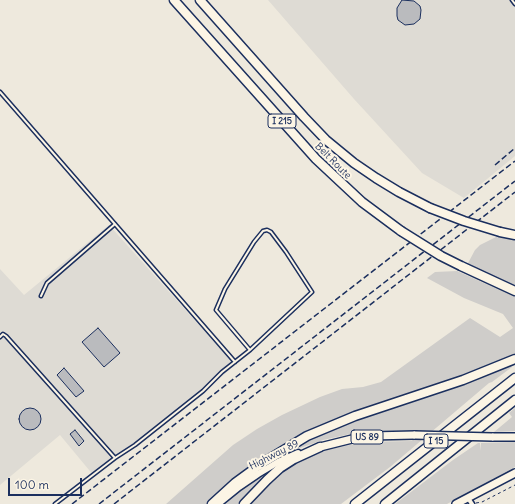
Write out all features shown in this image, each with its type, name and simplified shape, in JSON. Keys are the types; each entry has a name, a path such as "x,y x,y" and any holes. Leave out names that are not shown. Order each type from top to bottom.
{"highway":[{"name":"Belt Route","path":"174,0 320,162 362,202 401,231 430,249 461,266 515,291"},
{"name":"Belt Route","path":"200,0 304,117 326,140 354,163 399,192 430,208 464,221 515,236"},
{"path":"212,504 235,483 261,464 313,434 354,416 463,380 515,359"},
{"name":"I 15","path":"355,504 515,378"},
{"name":"I 15","path":"385,504 515,400"},
{"path":"244,504 280,468 294,459 320,447"}],"main road":[{"name":"Highway 89","path":"218,504 238,487 268,468 297,454 352,439 370,436 415,435 492,438 515,437"},
{"path":"456,504 472,501 515,473"}],"lane":[{"path":"512,0 515,4"},
{"path":"0,92 235,362"},
{"path":"41,296 47,283 115,224"},
{"path":"55,504 115,458 135,445 197,396 222,372 250,350 312,292 286,252 271,232 267,230 263,231 254,242 225,289 216,310 250,350"},
{"path":"0,337 3,334 6,336 115,458"}],"path":[{"path":"472,501 482,502 515,485"}],"shaded area":[{"path":"268,0 515,0 515,156 464,198 422,173 354,99"},
{"path":"109,225 235,365 207,389 94,476 60,435 0,485 0,269 24,295"},
{"path":"498,236 515,240 515,286 467,265 475,250 480,245"},
{"path":"457,271 515,297 515,353 467,375 341,417 301,435 247,468 207,504 166,504 233,445 257,429 320,397 342,389 363,387 381,382 470,318 500,337 513,328 503,314 464,298 427,278 435,272"},
{"path":"510,365 512,367 489,383 390,467 341,504 248,504 278,474 302,459 327,450 363,442 412,441 420,430 364,431 323,440 300,448 299,445 312,438 342,424 474,380"},
{"path":"515,408 515,431 494,432 512,417 509,413"},
{"path":"515,442 515,467 447,504 395,504 478,443 480,443 480,451 481,443"},
{"path":"268,471 238,504 223,504 245,485"}],"building":[{"path":"402,0 414,1 420,6 420,19 414,24 405,25 398,20 397,8"},
{"path":"98,328 120,353 104,367 82,342"},
{"path":"64,368 84,391 76,397 57,375"},
{"path":"30,408 38,411 41,419 38,427 30,430 22,427 19,419 22,411"},
{"path":"75,430 84,441 79,446 70,434"}],"railway":[{"path":"495,165 515,148"},
{"path":"72,504 515,161"},
{"path":"99,504 515,181"},
{"path":"114,504 515,192"}]}
